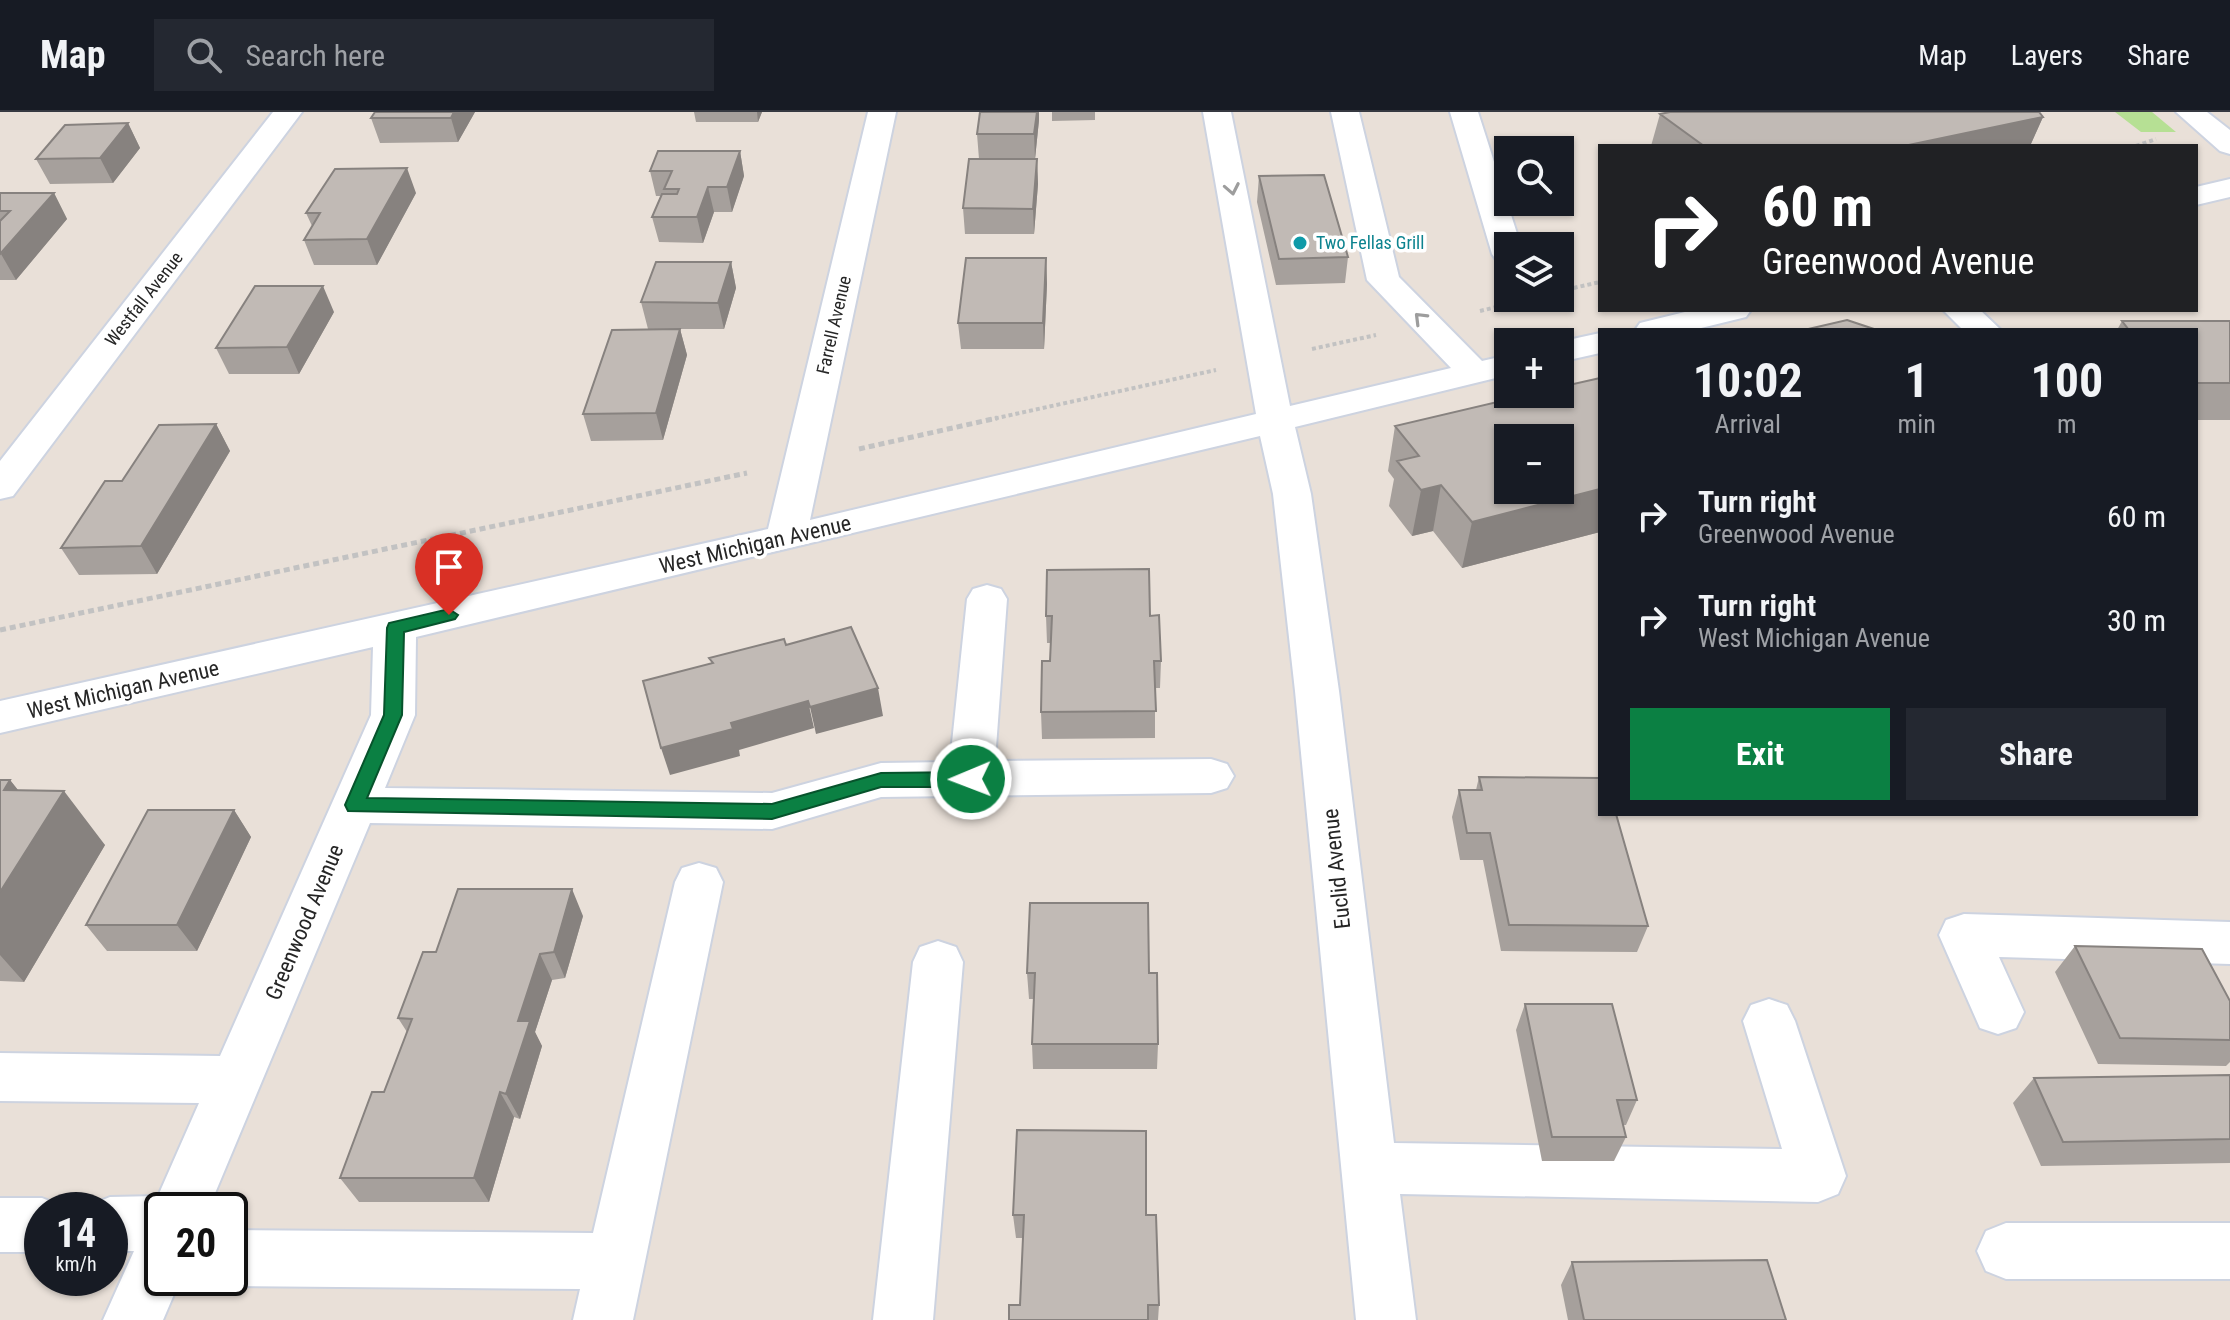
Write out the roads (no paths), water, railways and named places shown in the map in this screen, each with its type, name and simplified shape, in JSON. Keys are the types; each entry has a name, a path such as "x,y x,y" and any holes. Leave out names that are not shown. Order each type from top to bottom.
{"street":[{"name":"Westfall Avenue","path":"0,487 288,112"},
{"name":"Farrell Avenue","path":"786,538 882,112"},
{"name":"Euclid Avenue","path":"1217,112 1275,420 1292,494 1386,1320"},
{"path":"1345,112 1383,280 1491,369"},
{"path":"1464,112 1501,232"},
{"path":"2190,112 2230,145"},
{"path":"2198,196 2230,188"},
{"path":"1660,328 1726,312"},
{"path":"1962,312 1982,328"},
{"path":"1574,349 1598,343"},
{"name":"West Michigan Avenue","path":"0,717 786,538 1491,369"},
{"path":"971,779 987,599"},
{"name":"Greenwood Avenue","path":"186,1192 393,715 395,628"},
{"path":"354,805 772,811 881,780 1211,776"},
{"path":"603,1320 699,882"},
{"path":"1998,1012 1964,935 2230,943"},
{"path":"903,1320 938,962"},
{"path":"1369,1168 1818,1176 1769,1021"},
{"path":"0,1077 236,1080"},
{"path":"0,1225 24,1225"},
{"path":"2006,1251 2230,1251"},
{"path":"248,1258 616,1261"},
{"name":"Greenwood Avenue","path":"133,1320 144,1292"}],"place":[{"name":"Two Fellas Grill","path":"1300,243"}]}
